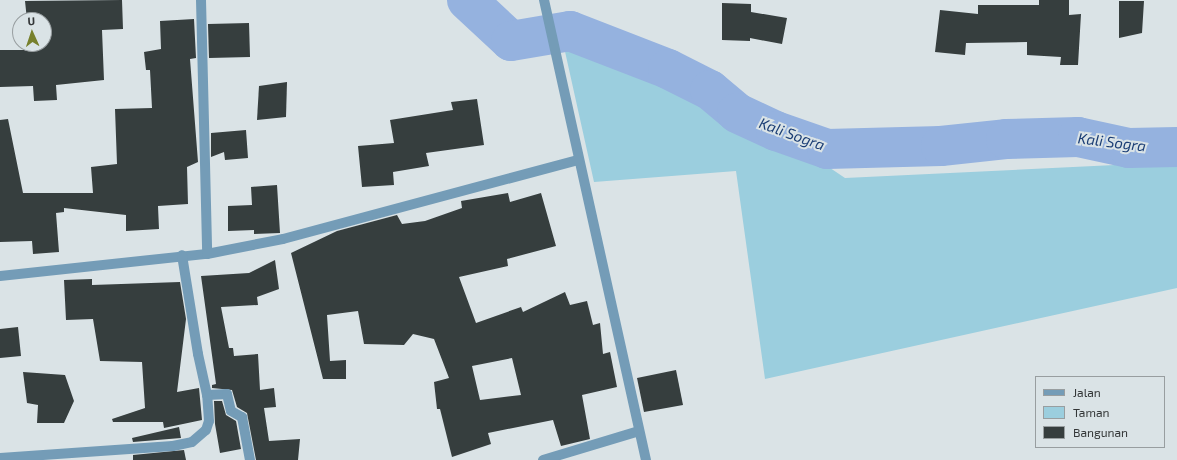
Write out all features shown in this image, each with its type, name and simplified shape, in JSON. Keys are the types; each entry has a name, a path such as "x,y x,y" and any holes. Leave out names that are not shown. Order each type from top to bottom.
{"street":[{"path":"201,0 207,254"},
{"path":"544,0 552,44 646,460"},
{"path":"0,276 182,255 207,254 334,226 578,160"},
{"path":"0,458 128,450 192,442 206,430 209,421 208,395 198,354 182,255"},
{"path":"208,395 227,394 231,411 242,417 250,460"},
{"path":"543,460 639,431"}],"green space":[{"path":"562,38 723,96 845,178 1177,162 1177,288 765,379 736,171 594,182"}],"building":[{"path":"122,0 123,29 102,30 104,80 56,85 57,100 34,101 33,86 0,87 0,50 12,50 12,52 52,52 52,12 26,12 25,1"},
{"path":"1039,0 1069,0 1069,15 1081,14 1078,65 1060,65 1061,57 1027,55 1027,42 966,43 965,55 935,52 940,10 978,14 978,5 1039,5"},
{"path":"1119,1 1144,1 1142,33 1119,38"},
{"path":"722,3 751,4 751,12 787,18 782,44 750,38 750,41 722,40"},
{"path":"194,19 196,58 190,59 198,162 187,167 188,204 158,206 159,229 126,231 126,215 64,208 64,212 56,213 59,252 33,254 32,241 0,242 0,120 8,119 23,193 93,193 91,167 117,164 115,109 152,108 150,70 146,70 144,52 161,49 160,21"},
{"path":"249,23 250,57 209,58 208,24"},
{"path":"287,82 286,117 257,120 259,86"},
{"path":"477,99 484,145 426,153 429,166 393,172 394,185 362,187 358,146 394,143 390,120 453,110 451,102"},
{"path":"246,130 248,158 225,160 224,152 211,157 211,133"},
{"path":"277,185 280,233 254,234 254,230 228,231 228,206 252,205 251,187"},
{"path":"508,193 510,202 541,193 556,246 507,259 508,266 459,277 476,323 521,307 523,312 565,292 570,305 587,301 593,325 600,323 603,354 610,352 617,387 582,395 590,439 561,446 553,420 488,433 491,444 452,457 440,409 437,409 434,382 449,378 434,339 413,334 404,345 364,344 358,311 327,315 330,361 346,360 346,379 323,379 291,253 337,231 397,215 402,224 425,221 462,208 461,201","holes":["512,358 521,395 480,400 472,366"]},
{"path":"275,260 279,289 257,297 258,305 221,307 229,348 233,348 234,356 258,354 260,390 274,388 276,407 264,408 269,441 300,439 298,460 256,460 247,413 237,407 232,390 212,388 212,385 216,384 201,276 249,273"},
{"path":"92,279 92,285 180,282 186,319 177,392 199,388 202,420 164,428 163,422 113,422 112,419 145,408 142,362 100,361 93,319 66,320 64,280"},
{"path":"18,327 21,356 0,358 0,329"},
{"path":"676,370 683,405 644,412 637,378"},
{"path":"23,372 65,375 74,401 64,423 37,423 38,405 27,403"},
{"path":"214,401 222,401 226,415 236,421 241,449 220,453 215,424"},
{"path":"179,427 181,438 133,442 132,438"},
{"path":"184,450 186,460 133,460 133,455"}],"waterway":[{"name":"Kali Sogra","path":"467,0 511,41 570,31 668,69 710,90 737,113 776,131 827,149 941,146 1006,139 1078,137 1129,148 1177,147"}]}
